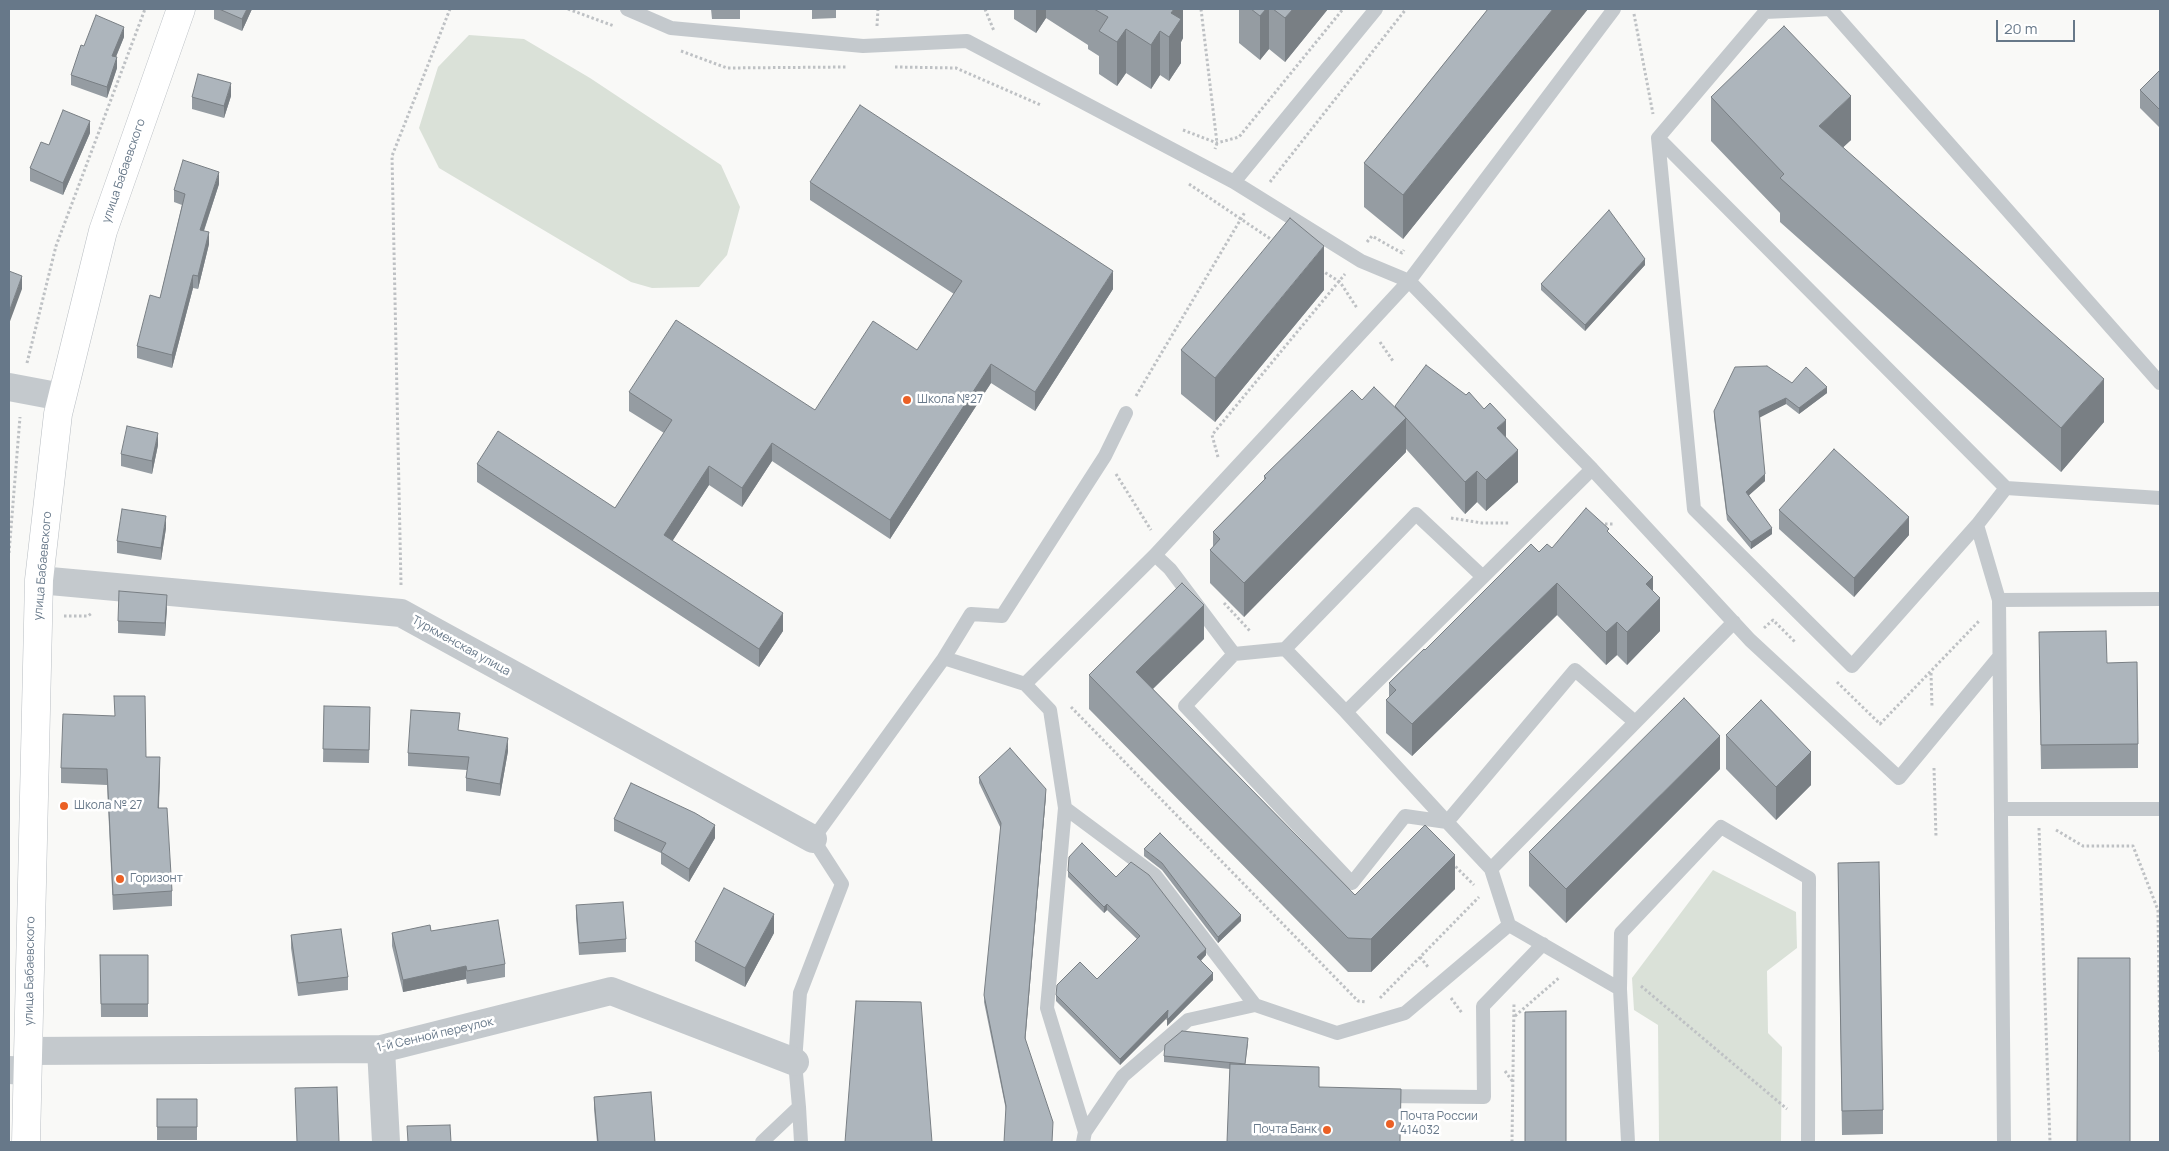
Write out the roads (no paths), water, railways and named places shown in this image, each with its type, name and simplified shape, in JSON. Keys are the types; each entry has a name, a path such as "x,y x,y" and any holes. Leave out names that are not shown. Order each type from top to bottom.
{"main road":[{"name":"улица Бабаевского","path":"26,1142 21,1064 39,580 58,414 103,231 181,9"}],"street":[{"path":"16,389 62,397"},
{"name":"Туркменская улица","path":"39,580 401,613 813,839"},
{"name":"1-й Сенной переулок","path":"21,1064 381,1050 612,991 795,1062"},
{"path":"381,1050 386,1142"}],"lane":[{"path":"1234,182 1376,9"},
{"path":"1025,684 1155,555 1409,281 1614,9"},
{"path":"2006,488 1977,525 1852,666 1694,510 1658,138 1765,10 1830,9 2160,383"},
{"path":"631,10 671,28 863,46 967,41 1234,182 1356,258 1409,281 1592,469 1750,640 1899,778 1999,657"},
{"path":"1658,138 2006,488 2160,498"},
{"path":"801,1142 795,1062 800,994 842,884 813,839 944,658 971,614 1002,616 1105,456 1126,413"},
{"path":"1346,712 1592,469"},
{"path":"1447,822 1406,816 1352,883 1185,706 1234,654 1285,649 1416,514 1483,577"},
{"path":"1977,525 1999,600 2004,1142"},
{"path":"1155,555 1170,570 1234,654"},
{"path":"1999,600 2160,599"},
{"path":"1491,869 1734,622"},
{"path":"1285,649 1491,869 1509,925 1620,989"},
{"path":"944,658 1025,684 1050,710 1065,808 1047,1008 1084,1137"},
{"path":"1447,822 1574,670 1635,722"},
{"path":"1065,808 1156,875 1256,1005"},
{"path":"2001,808 2160,809"},
{"path":"1628,1142 1620,989 1621,933 1721,827 1809,878 1808,1142"},
{"path":"1084,1137 1123,1076 1188,1020 1256,1005 1336,1034 1405,1012 1509,925"},
{"path":"1367,1096 1484,1097 1483,1006 1543,944"},
{"path":"762,1142 799,1107"}],"place":[{"name":"Школа №27","path":"907,400"},
{"name":"Школа № 27","path":"64,806"},
{"name":"Горизонт","path":"120,879"},
{"name":"Почта России 414032","path":"1390,1124"},
{"name":"Почта Банк","path":"1327,1130"}]}
